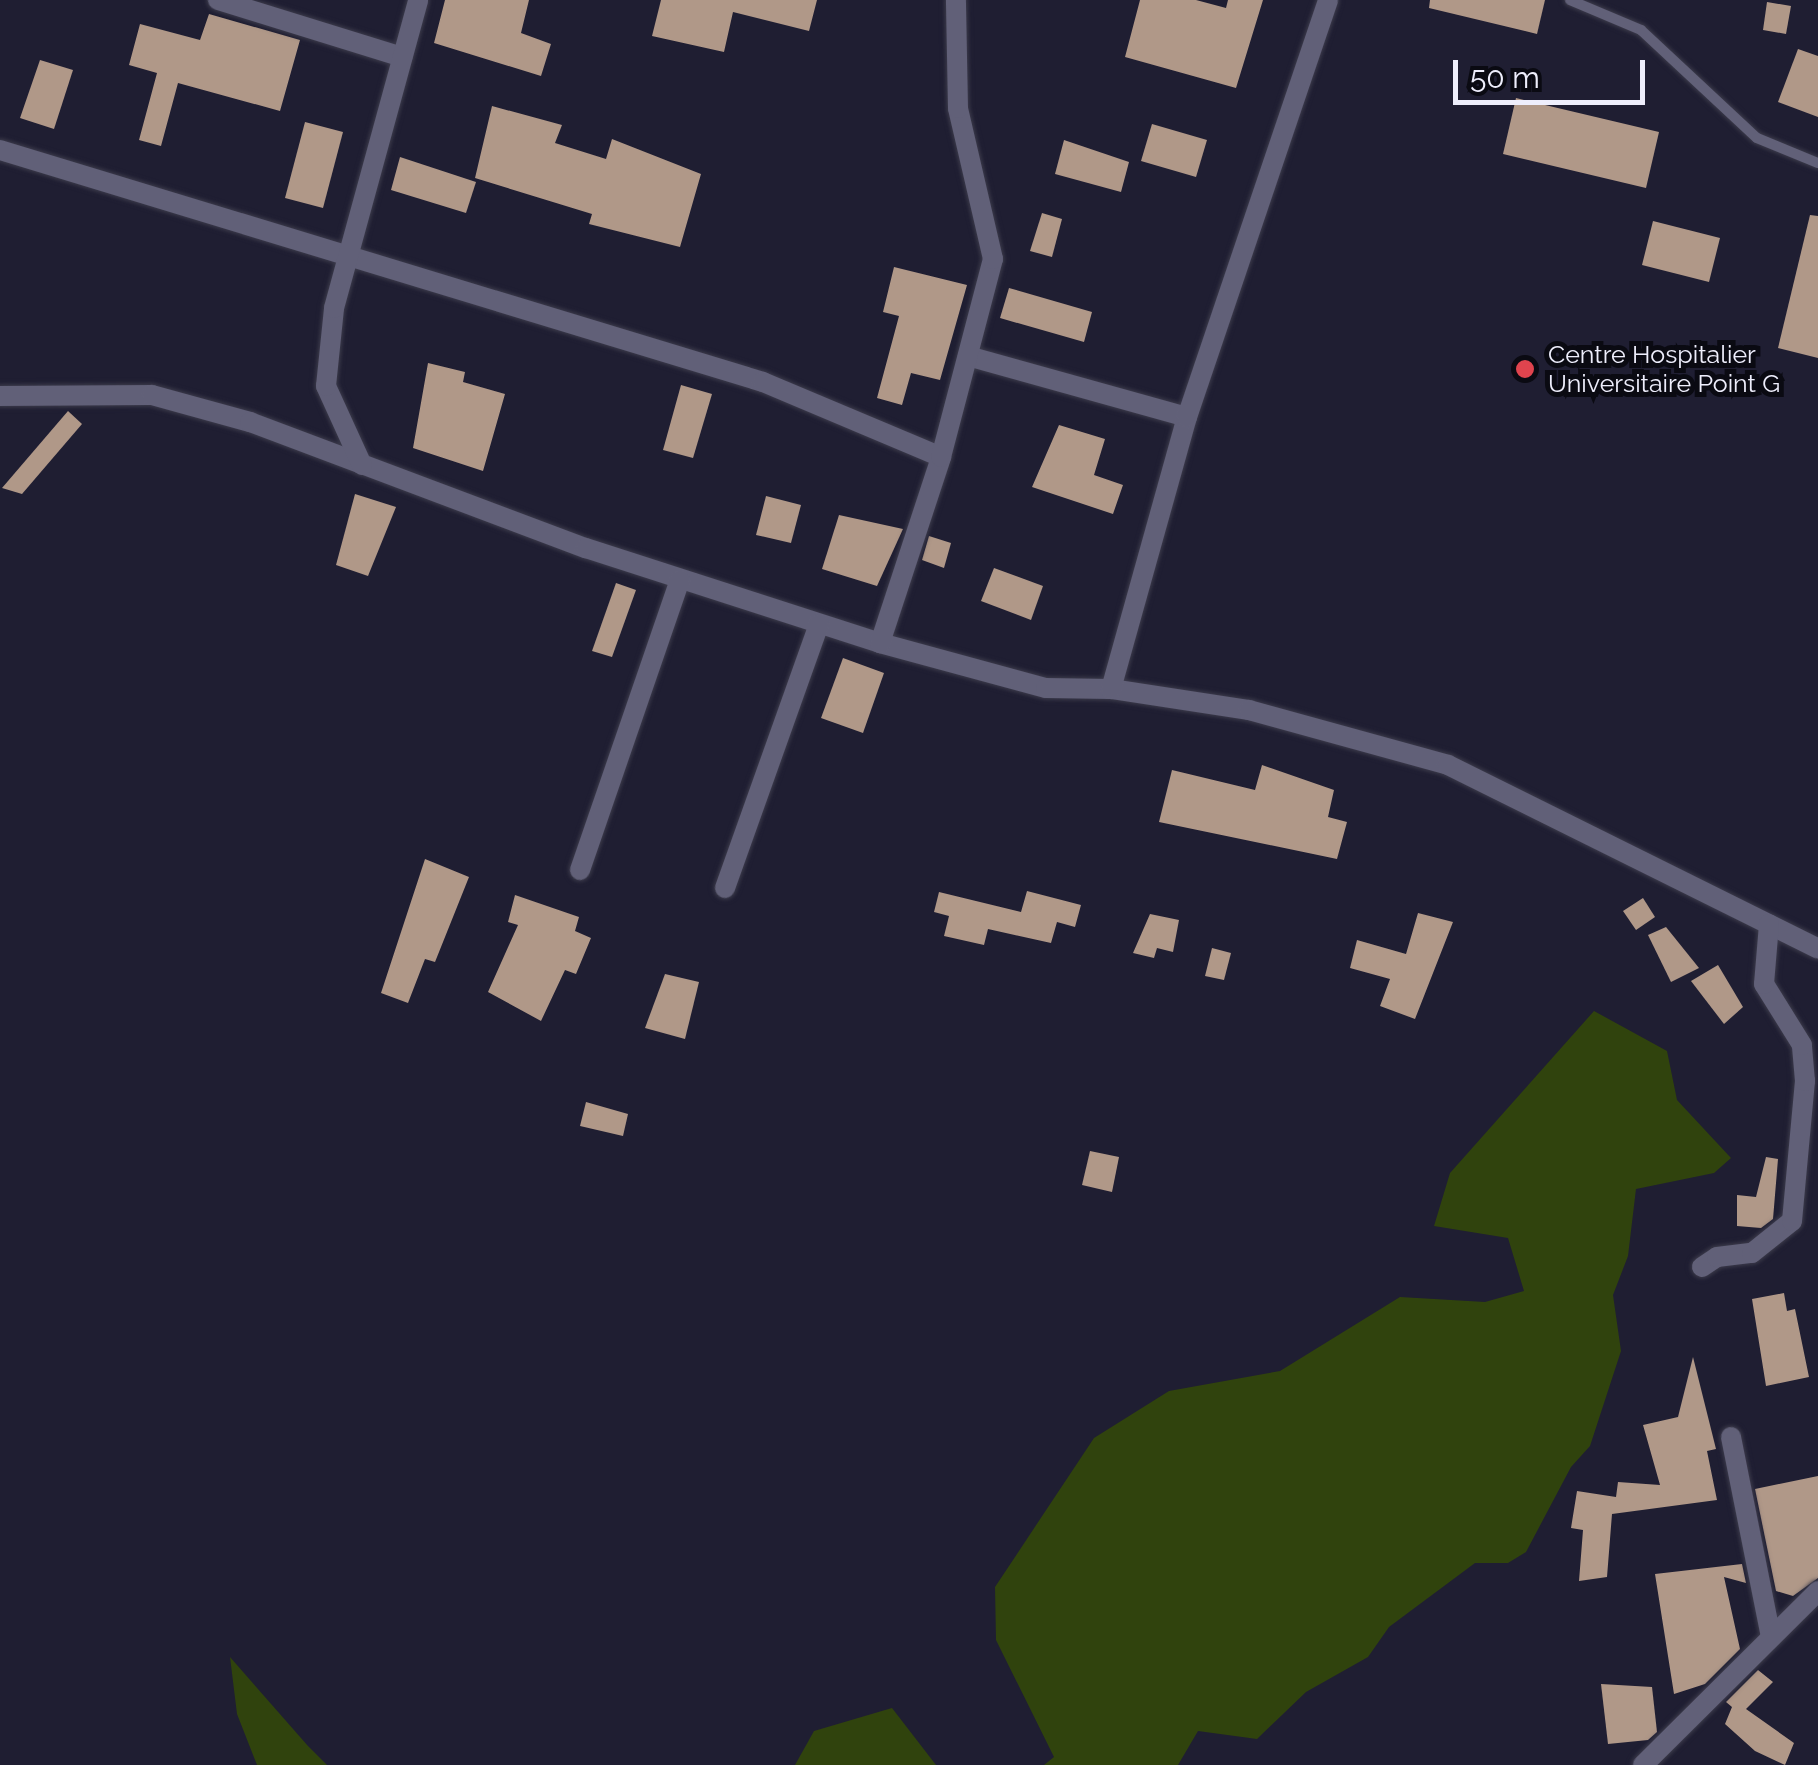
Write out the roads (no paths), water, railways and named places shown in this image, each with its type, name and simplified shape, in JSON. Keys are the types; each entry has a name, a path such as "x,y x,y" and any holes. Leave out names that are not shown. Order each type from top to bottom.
{"street":[{"path":"218,0 402,58"},
{"path":"362,464 326,386 334,308 418,0"},
{"path":"880,643 941,457 993,259 958,108 956,0"},
{"path":"1111,689 1187,417 1328,0"},
{"path":"0,150 764,382 941,457"},
{"path":"968,356 1187,417"},
{"path":"0,396 152,395 250,422 680,580 880,643 1046,688 1111,689 1249,710 1448,765 1818,949"},
{"path":"580,870 680,580"},
{"path":"725,888 819,624"},
{"path":"1702,1267 1717,1257 1752,1253 1792,1221 1806,1082 1802,1045 1764,984 1769,924"},
{"path":"1732,1437 1771,1637"},
{"path":"1642,1765 1818,1590"}],"lane":[{"path":"1570,0 1641,30 1757,138 1818,163"}],"place":[{"name":"Centre Hospitalier Universitaire Point G","path":"1525,369"}]}
